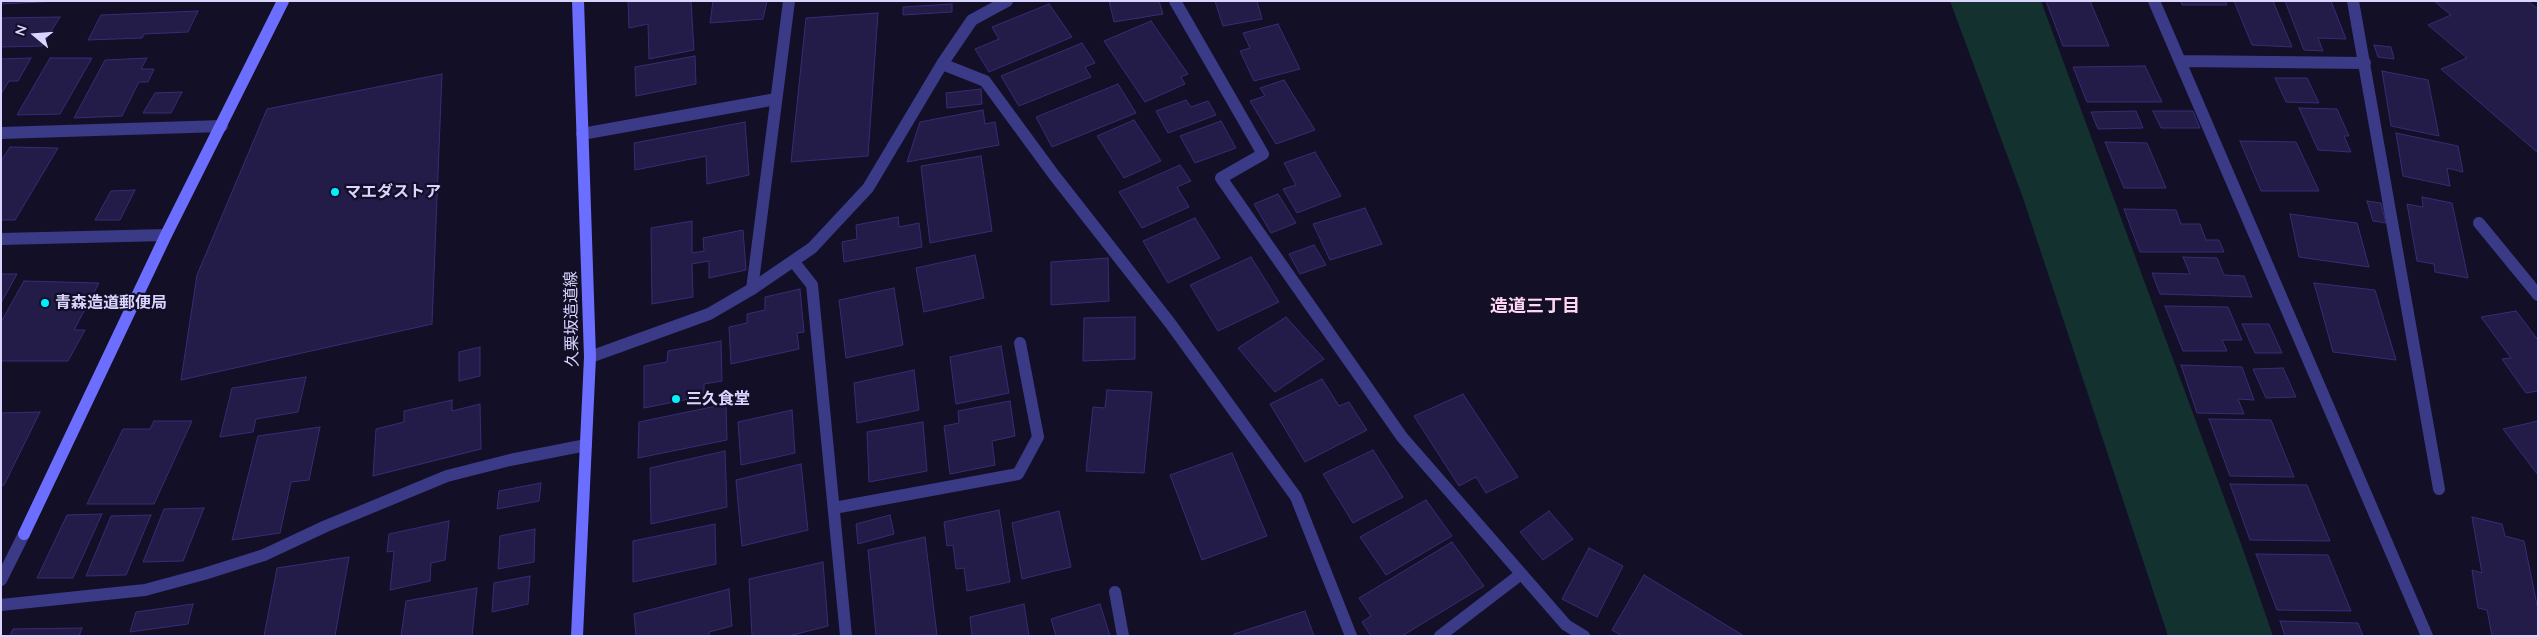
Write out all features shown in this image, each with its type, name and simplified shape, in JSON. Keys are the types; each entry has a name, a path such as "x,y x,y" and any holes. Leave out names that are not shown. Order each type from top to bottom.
{"main road":[{"path":"24,534 166,236 283,1"},
{"name":"久栗坂造道線","path":"577,636 590,357 578,1"}],"street":[{"path":"752,289 789,1"},
{"path":"590,357 708,314 752,289 812,248 868,188 942,64 972,20 1006,1"},
{"path":"1175,1 1263,154 1221,178 1402,437 1566,625 1584,636"},
{"path":"2154,1 2427,636"},
{"path":"2353,1 2439,489"},
{"path":"2180,61 2365,63"},
{"path":"942,64 986,81 1054,175 1170,323 1296,497 1351,636"},
{"path":"582,134 776,99"},
{"path":"1,133 222,126"},
{"path":"2479,223 2538,295"},
{"path":"1,239 166,236"},
{"path":"793,261 812,285 846,636"},
{"path":"834,508 1018,474 1038,437 1020,343"},
{"path":"1,605 145,590 204,574 264,555 326,526 447,476 586,444"},
{"path":"1,580 24,534"},
{"path":"1440,636 1521,574"},
{"path":"1115,592 1124,636"}],"green space":[{"path":"1950,1 2041,1 2239,538 2273,636 2168,636 2023,198"}],"building":[{"path":"1,1 58,1 1,4"},
{"path":"628,1 691,1 694,50 649,59 648,24 629,28"},
{"path":"713,1 767,1 763,19 710,23"},
{"path":"1109,1 1159,1 1163,14 1114,22"},
{"path":"1215,1 1257,1 1262,19 1223,26"},
{"path":"2046,1 2090,1 2109,46 2063,46"},
{"path":"2181,1 2225,1 2227,5 2182,5"},
{"path":"2234,1 2273,1 2292,47 2252,45"},
{"path":"2285,1 2331,1 2346,39 2318,38 2323,51 2304,50"},
{"path":"2434,1 2528,1 2538,9 2538,153 2441,69 2467,58 2428,25 2451,15"},
{"path":"952,4 952,12 903,15 903,7"},
{"path":"1049,4 1072,37 989,72 975,49 999,39 992,27"},
{"path":"198,11 188,32 144,34 142,38 88,40 101,15"},
{"path":"878,13 868,156 791,162 806,18"},
{"path":"60,17 42,46 1,47 1,18"},
{"path":"1151,21 1188,74 1181,77 1185,84 1145,102 1104,41"},
{"path":"1278,24 1300,69 1254,81 1240,51 1250,48 1243,33"},
{"path":"1082,43 1095,63 1085,67 1091,77 1019,106 1001,76"},
{"path":"2374,45 2391,47 2394,59 2378,57"},
{"path":"695,56 696,84 636,96 635,67"},
{"path":"31,58 18,81 9,81 1,94 1,59"},
{"path":"50,58 92,58 60,114 17,115"},
{"path":"147,58 141,69 154,69 148,82 139,82 122,116 74,118 105,60"},
{"path":"2145,66 2162,102 2087,102 2073,67"},
{"path":"2382,71 2428,80 2439,136 2391,126"},
{"name":"マエダストア","path":"442,74 432,324 181,380 197,275 267,109"},
{"path":"2275,78 2307,78 2319,103 2286,102"},
{"path":"1284,80 1315,130 1276,144 1250,101 1265,96 1260,88"},
{"path":"1118,84 1136,113 1052,147 1036,117"},
{"path":"981,89 982,104 947,108 946,93"},
{"path":"182,92 171,113 143,113 155,93"},
{"path":"1186,100 1191,107 1208,101 1216,115 1168,133 1156,111"},
{"path":"2299,108 2337,109 2349,136 2344,136 2351,152 2318,150"},
{"path":"983,110 985,124 995,122 999,145 907,162 920,122"},
{"path":"2136,111 2143,128 2098,129 2091,112"},
{"path":"2153,111 2193,111 2200,128 2161,128"},
{"path":"1134,120 1161,161 1124,178 1097,136"},
{"path":"1221,121 1236,148 1195,163 1180,136"},
{"path":"745,122 749,175 707,184 706,156 635,170 634,143"},
{"path":"2396,133 2458,146 2463,172 2447,168 2450,186 2403,176"},
{"path":"2240,141 2296,142 2319,191 2261,191"},
{"path":"2105,142 2147,143 2166,188 2124,188"},
{"path":"10,147 58,148 15,220 1,220 1,161"},
{"path":"1315,152 1341,196 1297,213 1283,189 1296,185 1284,163"},
{"path":"981,156 992,231 930,243 921,166"},
{"path":"1180,165 1191,181 1177,187 1189,207 1142,228 1119,192"},
{"path":"135,190 120,220 95,220 111,191"},
{"path":"1278,194 1296,223 1271,233 1254,204"},
{"path":"2422,197 2452,203 2468,278 2435,272 2434,264 2417,261 2407,204 2423,207"},
{"path":"2367,201 2381,203 2386,223 2373,221"},
{"path":"1365,208 1382,244 1330,260 1313,224"},
{"path":"2124,209 2176,210 2181,224 2200,224 2206,240 2219,240 2224,252 2140,252"},
{"path":"2290,214 2357,223 2369,267 2299,257"},
{"path":"898,217 899,227 919,223 922,247 844,262 842,242 857,239 856,225"},
{"path":"1195,218 1220,258 1168,283 1143,241"},
{"path":"692,221 692,253 704,251 703,238 743,230 746,270 709,278 709,261 692,264 693,297 652,304 651,228"},
{"path":"1314,245 1326,265 1300,274 1289,254"},
{"path":"975,255 984,298 924,312 916,268"},
{"path":"1251,257 1279,302 1218,331 1190,285"},
{"path":"2183,257 2217,258 2224,275 2244,276 2252,297 2160,294 2152,273 2190,274"},
{"path":"1108,258 1109,301 1051,305 1051,262"},
{"path":"1,274 17,274 1,303"},
{"path":"24,281 99,283 74,330 85,330 68,361 1,361 1,322"},
{"path":"2314,283 2375,290 2396,360 2333,352"},
{"path":"894,288 903,345 846,358 839,300"},
{"path":"800,289 804,332 797,333 799,349 731,364 729,327 747,323 747,314 765,310 765,297"},
{"path":"2165,306 2228,307 2242,340 2222,340 2227,351 2183,351"},
{"path":"2516,311 2538,340 2538,391 2526,393 2502,359 2511,358 2481,317"},
{"path":"1135,317 1135,359 1083,361 1084,318"},
{"path":"1286,317 1324,359 1275,392 1238,348"},
{"path":"2242,324 2269,324 2282,353 2255,353"},
{"path":"721,341 722,381 704,384 704,396 644,408 644,366 667,362 668,351"},
{"path":"1001,346 1009,393 956,404 950,357"},
{"path":"480,347 480,376 459,381 459,352"},
{"path":"2181,365 2242,367 2254,400 2238,399 2244,414 2197,413"},
{"path":"2283,368 2296,397 2266,398 2253,369"},
{"path":"914,370 919,410 857,423 854,383"},
{"path":"306,377 298,412 256,419 253,432 220,437 232,388"},
{"path":"1322,379 1339,406 1349,402 1367,430 1305,462 1270,404"},
{"path":"1107,390 1152,392 1144,473 1086,471 1093,407 1105,408"},
{"path":"1463,394 1518,477 1486,493 1476,477 1459,486 1414,416"},
{"path":"452,400 452,411 480,404 481,449 373,476 376,429 404,422 404,411"},
{"path":"1010,401 1015,436 992,441 995,465 950,474 944,426 959,423 958,411"},
{"path":"726,404 727,440 638,458 639,422"},
{"path":"792,410 795,453 741,465 738,422"},
{"path":"40,412 4,485 1,486 1,413"},
{"path":"2209,419 2271,420 2294,477 2230,476"},
{"path":"154,421 192,421 154,504 87,504 123,429 150,429"},
{"path":"2538,421 2538,475 2503,429"},
{"path":"923,422 927,471 869,482 867,432"},
{"path":"320,427 309,480 291,482 280,533 232,540 258,436"},
{"path":"1373,450 1403,497 1353,523 1323,474"},
{"path":"725,451 727,507 651,524 650,468"},
{"path":"1232,453 1267,536 1202,560 1170,475"},
{"path":"801,464 808,530 742,546 736,480"},
{"path":"541,483 539,501 497,509 499,491"},
{"path":"2230,484 2307,485 2330,541 2250,540"},
{"path":"1426,500 1452,536 1386,575 1360,537"},
{"path":"204,508 183,561 143,562 164,509"},
{"path":"999,510 1010,582 967,591 964,568 956,569 953,545 947,546 944,522"},
{"path":"1059,511 1071,567 1022,579 1012,523"},
{"path":"1549,511 1573,539 1543,560 1520,532"},
{"path":"102,514 73,578 37,578 67,515"},
{"path":"151,515 126,575 86,576 111,516"},
{"path":"890,515 894,534 858,544 856,524"},
{"path":"2472,517 2502,524 2505,536 2524,541 2538,610 2538,636 2492,636 2487,610 2478,608 2472,570 2482,573"},
{"path":"449,521 445,560 431,563 430,581 390,590 394,551 387,552 389,534"},
{"path":"715,524 716,564 633,582 633,541"},
{"path":"535,529 534,562 498,569 500,536"},
{"path":"925,537 937,635 876,636 868,550"},
{"path":"1452,542 1484,586 1402,636 1371,636 1362,622 1371,616 1359,598"},
{"path":"1589,548 1623,566 1597,617 1562,599"},
{"path":"2256,554 2328,555 2351,611 2277,610"},
{"path":"349,557 335,636 264,636 277,568"},
{"path":"823,562 828,626 789,636 752,636 749,579"},
{"path":"1644,575 1744,636 1622,636 1612,630"},
{"path":"530,576 528,604 492,612 494,583"},
{"path":"477,588 472,636 401,636 406,601"},
{"path":"729,589 732,626 709,632 709,636 636,636 634,614"},
{"path":"193,604 188,624 130,632 136,612"},
{"path":"1024,604 1029,636 972,636 970,617"},
{"path":"1100,604 1110,636 1056,636 1051,619"},
{"path":"1305,611 1314,636 1234,636 1234,634"},
{"path":"2280,621 2358,623 2363,636 2285,636"},
{"path":"82,628 79,636 10,636 13,629"}],"place":[{"name":"マエダストア","path":"335,192"},
{"name":"青森造道郵便局","path":"45,303"},
{"name":"三久食堂","path":"676,399"}],"district":[{"name":"造道三丁目","path":"1535,307"}]}
